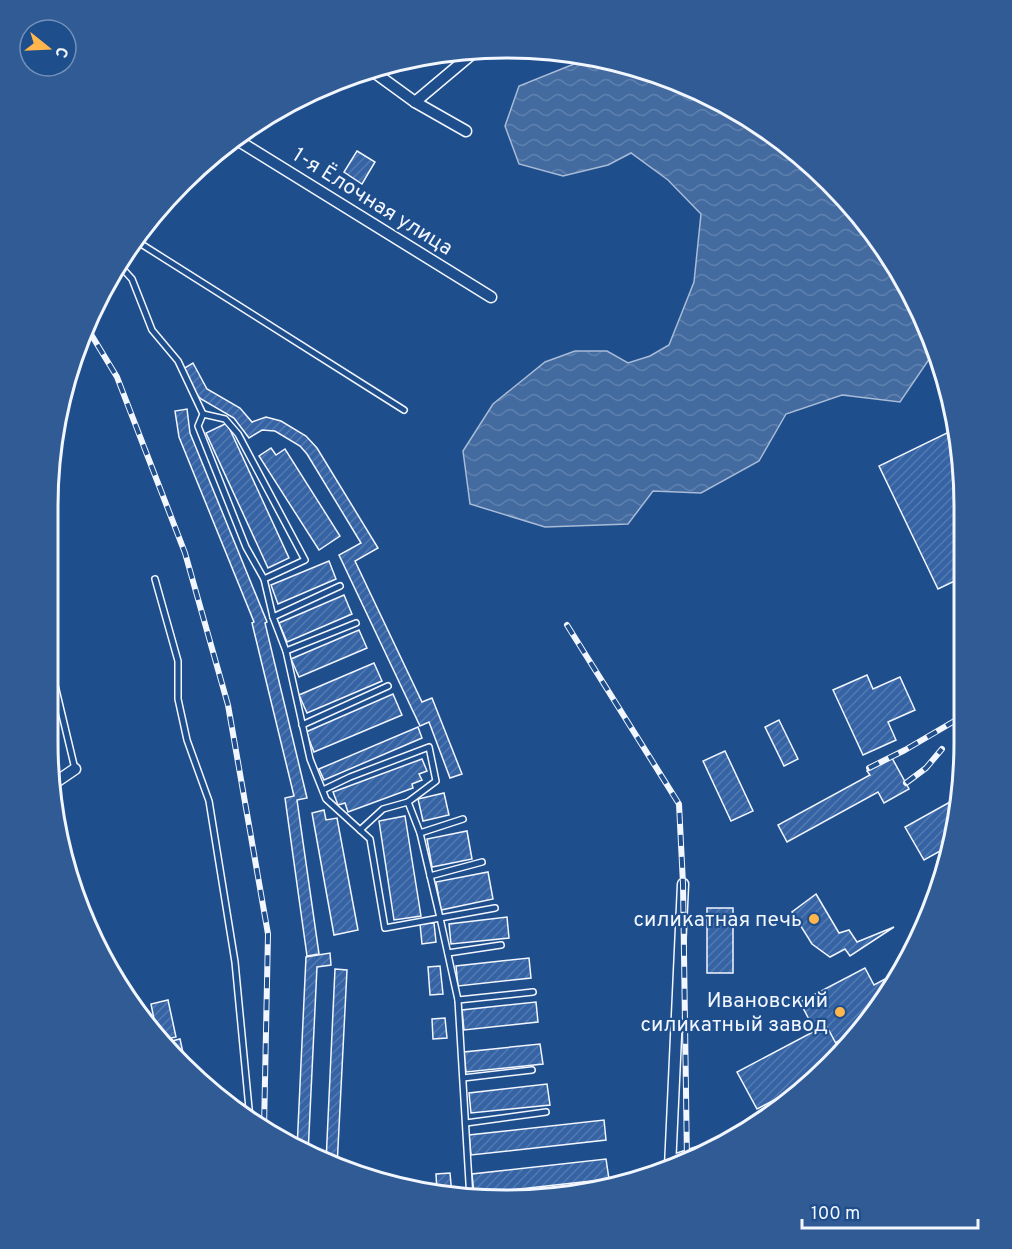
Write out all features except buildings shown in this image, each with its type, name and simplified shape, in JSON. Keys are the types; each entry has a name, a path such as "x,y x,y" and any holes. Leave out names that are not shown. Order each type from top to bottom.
{"street":[{"path":"415,102 465,60"},
{"path":"380,77 415,102 466,131"},
{"name":"1-я Ёлочная улица","path":"244,144 491,297"},
{"path":"60,779 75,769"},
{"path":"671,1158 683,884"}],"lane":[{"path":"143,245 404,410"},
{"path":"125,271 132,279 152,330 178,361 203,414 198,426 246,548 264,579 273,617 286,651 310,759 326,799 369,839 386,928 495,908"},
{"path":"203,414 225,419 238,434 305,560 264,579"},
{"path":"154,579 178,662 178,699 188,740 209,801 235,962 249,1109"},
{"path":"273,617 340,586"},
{"path":"286,651 356,623"},
{"path":"302,725 388,686"},
{"path":"58,698 75,769"},
{"path":"323,790 350,777 429,747 436,781 408,802 383,809 360,830"},
{"path":"408,802 420,833 458,1000 469,1189"},
{"path":"420,833 463,819"},
{"path":"430,876 482,862"},
{"path":"448,953 501,945"},
{"path":"458,1000 533,992"},
{"path":"463,1078 532,1070"},
{"path":"466,1123 546,1112"}],"water":[{"path":"574,64 650,82 730,118 778,151 822,190 861,234 894,282 929,359 900,402 842,395 786,414 759,461 701,493 653,491 628,524 545,527 470,504 463,451 493,404 545,362 575,351 607,351 628,363 650,356 669,345 694,282 701,214 668,180 631,153 608,165 563,176 519,164 505,126 519,86"}],"railway":[{"path":"92,337 117,377 185,553 228,705 268,934 264,1120"},
{"path":"567,625 679,804 683,884 687,1152"},
{"path":"869,768 954,721"},
{"path":"906,783 926,768 942,749"}],"place":[{"name":"силикатная печь","path":"814,919"},
{"name":"Ивановский силикатный завод","path":"840,1012"}]}
